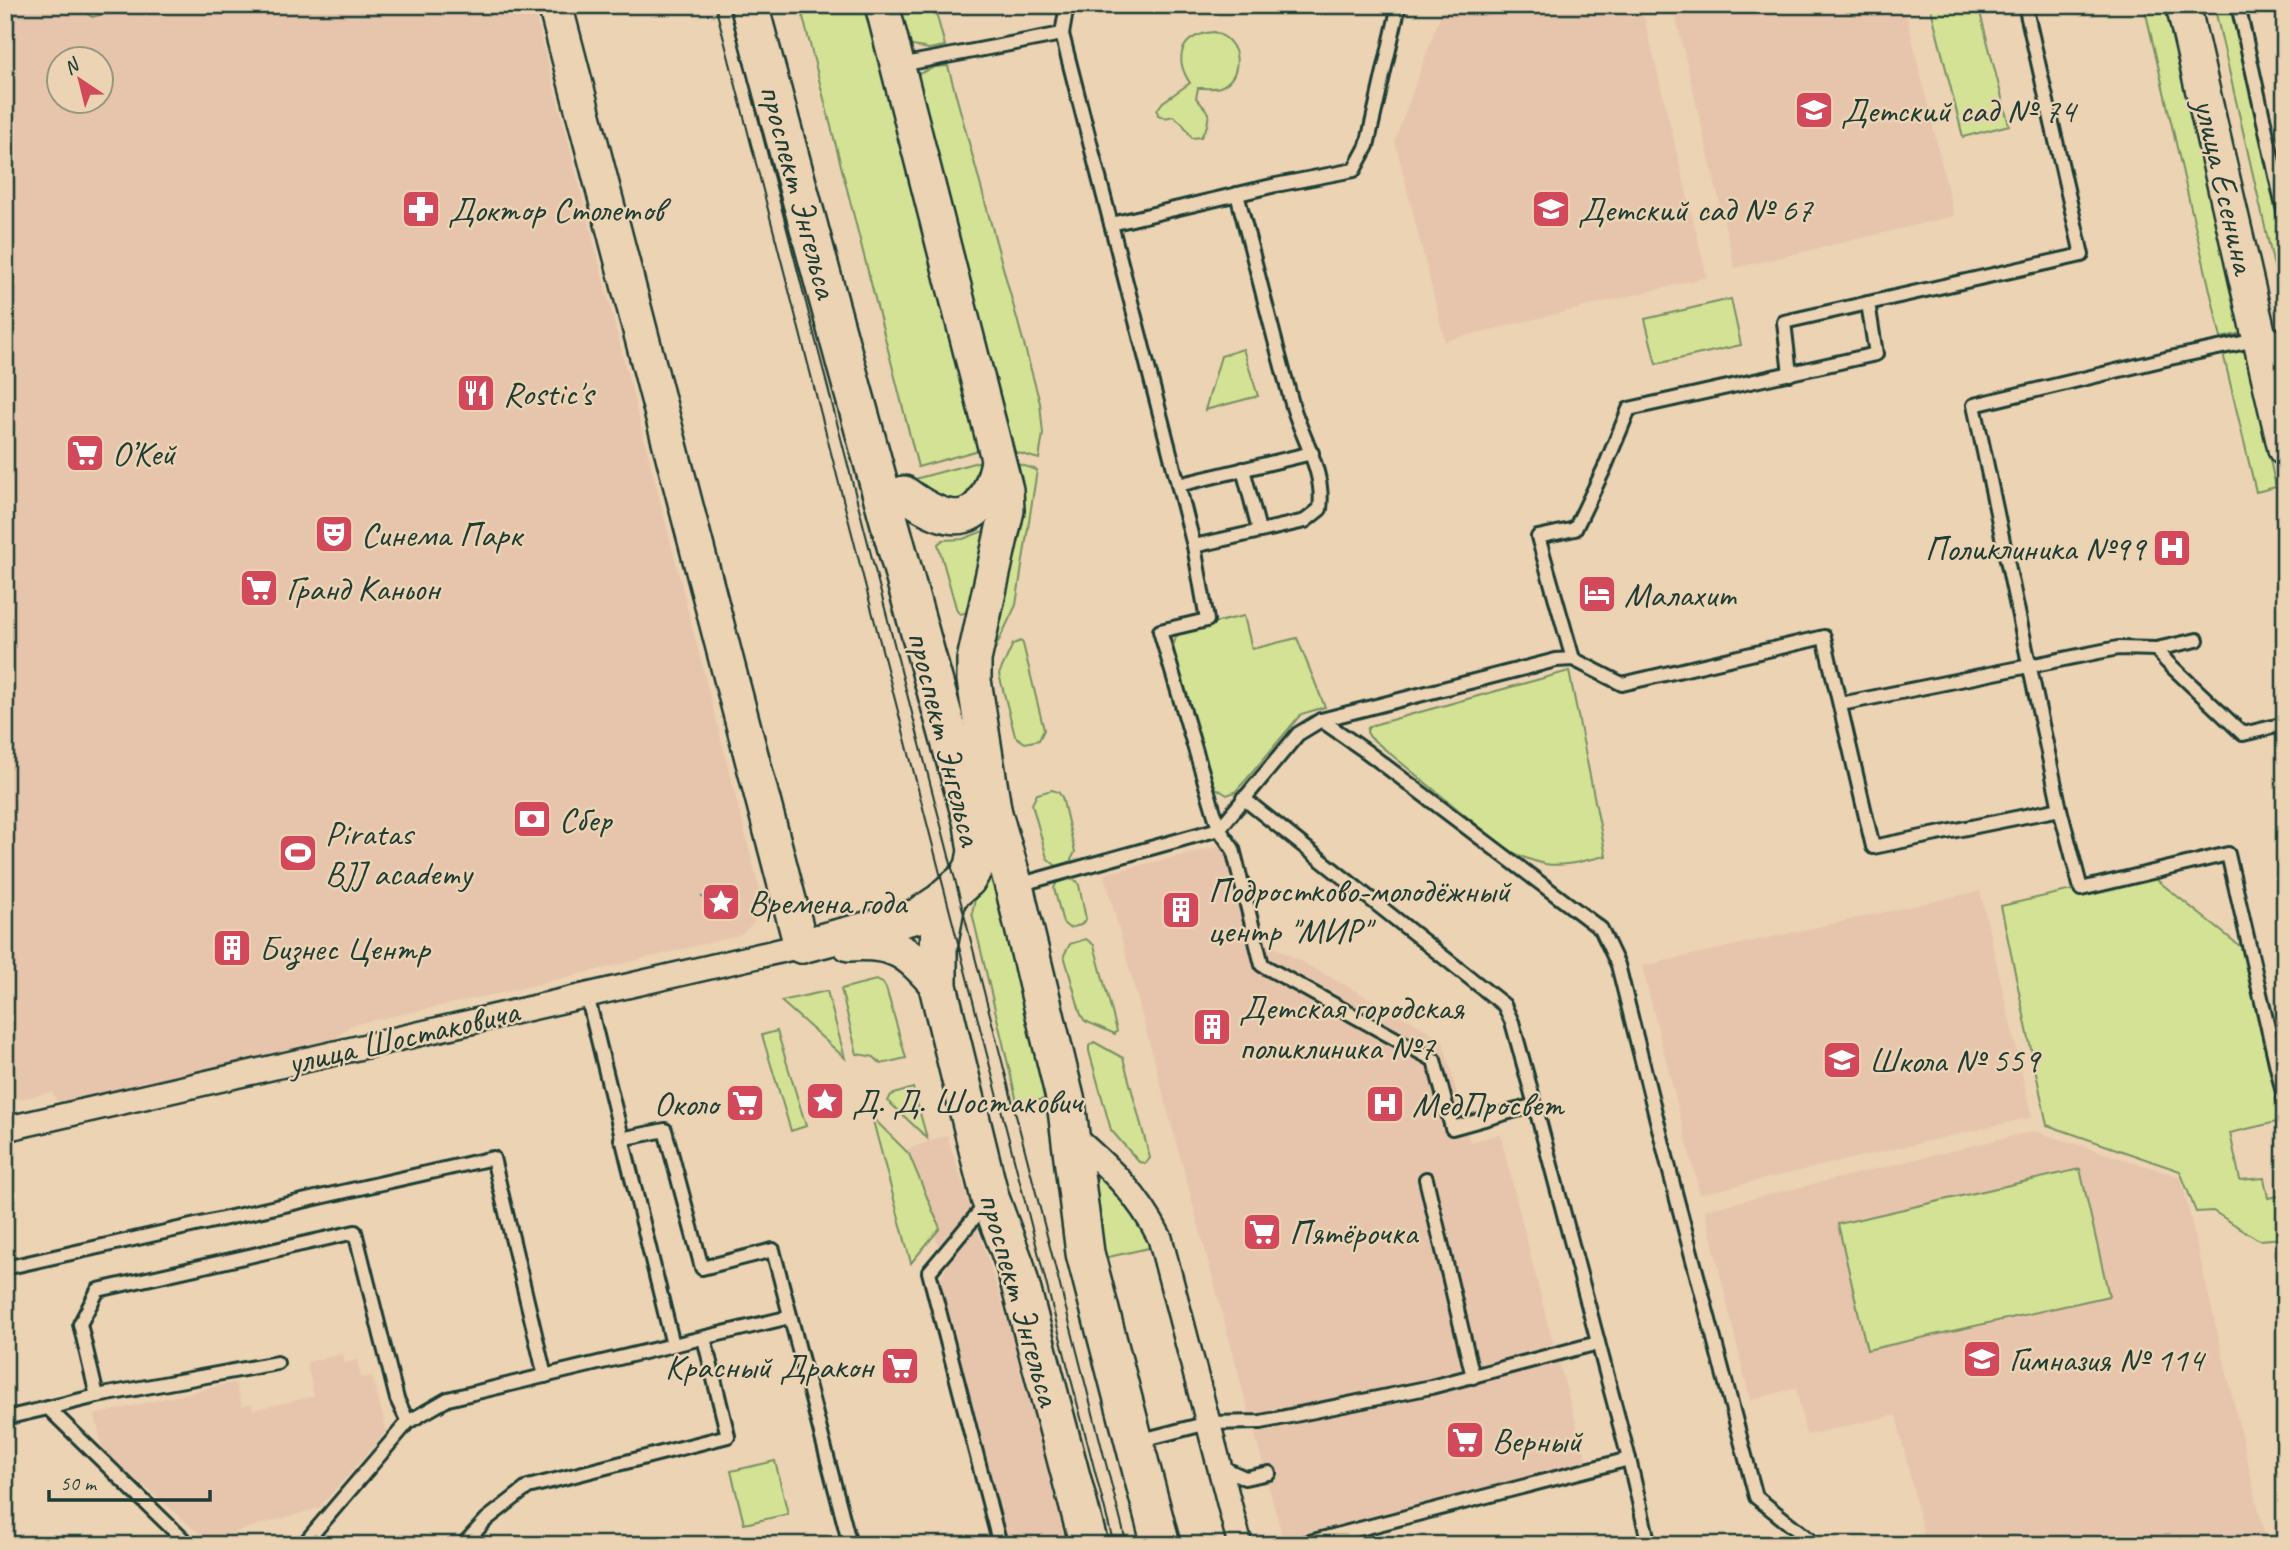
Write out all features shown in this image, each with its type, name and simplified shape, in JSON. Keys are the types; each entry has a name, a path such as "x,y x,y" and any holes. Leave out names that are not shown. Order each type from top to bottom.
{"main road":[{"path":"555,5 801,946"},
{"name":"проспект Энгельса","path":"749,5 973,824 977,851 974,867 967,879 947,896 938,948 937,986 990,1198 1015,1265 1089,1545"},
{"name":"проспект Энгельса","path":"774,5 976,764 995,815 1014,886 1063,1089 1085,1253 1161,1545"},
{"name":"проспект Энгельса","path":"882,5 1006,490 1007,510 976,646 974,680 995,815"},
{"name":"улица Есенина","path":"2183,5 2272,336 2284,444"},
{"name":"проспект Энгельса","path":"904,494 936,514 964,516 981,506 989,495 999,456"},
{"name":"улица Шостаковича","path":"801,946 917,916 947,896"},
{"name":"улица Шостаковича","path":"801,946 867,943 893,947 912,957 937,986"}],"street":[{"name":"улица Шостаковича","path":"5,1129 801,946"},
{"path":"1071,1134 1133,1194 1148,1214 1160,1238 1240,1545"}],"lane":[{"path":"1067,5 1062,34 1194,546 1207,620 1160,631 1219,829 1233,849 1262,965 1434,1060 1452,1128 1535,1105"},
{"path":"1111,224 1354,170 1367,146 1399,5"},
{"path":"1790,374 1784,322 2082,255 2025,5"},
{"path":"2238,5 2285,216"},
{"path":"897,65 1062,34"},
{"path":"1194,546 1305,521 1320,509 1321,499 1312,453 1294,410 1237,194"},
{"path":"1573,659 1538,537 1575,529 1629,409 1876,354 1868,303"},
{"path":"2272,336 1974,405 2060,808 2081,889 2228,854 2285,1102"},
{"path":"1178,485 1312,453"},
{"path":"1243,469 1259,530"},
{"path":"1014,886 1219,829 1298,734 1321,720 1556,660 1573,659 1622,684 1824,637 1873,847 2060,808"},
{"path":"1841,704 2118,648 2156,649 2197,640"},
{"path":"2156,649 2243,734 2285,724"},
{"path":"1321,720 1601,929 1618,965 1756,1497 1816,1545"},
{"path":"1243,798 1504,1005 1512,1023 1535,1105 1629,1458 1649,1545"},
{"path":"587,995 673,1345"},
{"path":"621,1139 665,1130 702,1268 773,1250 850,1545"},
{"path":"5,1268 493,1158 545,1376"},
{"path":"1426,1179 1473,1377"},
{"path":"990,1198 929,1272 1000,1545"},
{"path":"97,1396 80,1324 98,1290 355,1232 397,1399 408,1422"},
{"path":"303,1545 408,1422 448,1399 790,1317"},
{"path":"464,1545 486,1519 528,1487 728,1436 704,1338"},
{"path":"1135,1441 1208,1423 1261,1422 1473,1377 1598,1343"},
{"path":"5,1418 97,1396 276,1363"},
{"path":"48,1408 189,1545"},
{"path":"1298,1545 1629,1458"},
{"path":"1219,1465 1245,1478 1269,1473"}],"shaded area":[{"path":"5,5 533,5 760,891 758,913 754,922 743,933 733,937 501,993 351,1025 334,1040 61,1103 55,1099 53,1092 5,1102"},
{"name":"Детский сад № 67","path":"1444,5 1641,5 1707,277 1445,341 1395,141"},
{"name":"Детский сад № 74","path":"1673,5 1904,5 1954,216 1735,268"},
{"path":"1241,841 1267,943 1442,1038 1470,1142 1500,1134 1548,1325 1587,1461 1283,1539 1104,874"},
{"name":"Школа № 559","path":"1980,891 2032,1117 1700,1194 1642,966"},
{"name":"Гимназия № 114","path":"2034,1131 2181,1177 2267,1545 1926,1545 1896,1415 1806,1435 1796,1388 1750,1400 1705,1210"},
{"path":"947,1135 1012,1333 1069,1545 1009,1545 940,1281 947,1266 900,1152"},
{"path":"343,1354 345,1363 357,1360 361,1378 372,1376 387,1431 319,1508 207,1540 103,1451 95,1415 235,1382 242,1406 252,1404 253,1410 314,1396 307,1362"}],"green space":[{"path":"85,5 139,5 92,17"},
{"path":"800,5 866,5 982,449 918,467"},
{"path":"897,5 934,5 945,46 929,49 907,45"},
{"path":"1930,5 1978,5 2009,125 1963,137"},
{"path":"2144,5 2165,5 2241,333 2221,338"},
{"path":"2214,5 2230,5 2285,244 2285,314"},
{"path":"1214,32 1225,37 1232,46 1237,59 1235,72 1220,87 1198,88 1196,98 1209,113 1207,126 1201,137 1192,138 1182,123 1173,116 1165,118 1158,115 1157,110 1163,102 1190,83 1181,56 1187,43 1203,34"},
{"path":"948,66 1040,403 1043,434 1039,459 1015,452 916,75 935,67"},
{"path":"1731,299 1741,345 1656,364 1645,319"},
{"path":"2245,348 2276,487 2256,492 2223,353"},
{"path":"1243,349 1258,396 1205,410 1221,356"},
{"path":"985,460 987,470 959,510 920,490 915,479"},
{"path":"1018,464 1037,470 1016,605 980,680 1019,476"},
{"path":"986,530 969,612 960,614 938,544 943,540 963,539"},
{"path":"1244,616 1252,649 1297,638 1325,707 1301,714 1246,780 1235,792 1227,795 1216,788 1204,760 1173,647 1176,637 1183,630"},
{"path":"1021,641 1044,730 1039,740 1025,743 1015,736 999,674 1013,644"},
{"path":"1569,671 1606,856 1555,865 1534,861 1506,849 1367,732 1373,725"},
{"path":"1052,790 1062,797 1075,852 1070,862 1056,866 1047,858 1032,804 1037,794"},
{"path":"990,860 1048,1098 1018,1106 972,913 977,890"},
{"path":"2148,873 2250,954 2285,1101 2285,1120 2230,1133 2240,1180 2264,1178 2268,1198 2285,1195 2285,1238 2259,1240 2213,1211 2196,1212 2180,1171 2047,1125 2001,906"},
{"path":"1069,879 1077,881 1079,885 1086,919 1081,925 1069,928 1063,923 1054,888 1057,882"},
{"path":"1086,939 1094,945 1117,1031 1115,1034 1085,1021 1081,1015 1064,955 1070,944"},
{"path":"876,980 886,988 906,1058 881,1064 874,1057 857,1054 841,989"},
{"path":"827,991 845,1058 781,1001"},
{"path":"777,1031 806,1126 791,1131 762,1035"},
{"path":"1094,1042 1123,1058 1150,1158 1146,1163 1139,1162 1111,1130 1089,1051 1089,1046"},
{"path":"913,1088 927,1138 888,1101 891,1095"},
{"path":"872,1117 909,1154 940,1228 911,1263"},
{"path":"2080,1169 2109,1296 1867,1350 1838,1224"},
{"path":"1100,1175 1129,1202 1153,1247 1104,1258 1094,1182"},
{"path":"775,1461 788,1514 744,1524 731,1471"}],"water":[{"name":"Времена года","path":"731,892 737,906 725,917 702,897"}],"tram line":[{"path":"715,5 1114,1545"},
{"path":"729,5 1127,1545"}],"place":[{"name":"Детский сад № 74","path":"1814,110"},
{"name":"Доктор Столетов","path":"421,209"},
{"name":"Детский сад № 67","path":"1551,209"},
{"name":"Rostic's","path":"476,393"},
{"name":"О’Кей","path":"85,453"},
{"name":"Синема Парк","path":"334,534"},
{"name":"Поликлиника №99","path":"2172,548"},
{"name":"Гранд Каньон","path":"259,588"},
{"name":"Малахит","path":"1597,594"},
{"name":"Сбер","path":"532,819"},
{"name":"Piratas BJJ academy","path":"298,853"},
{"name":"Времена года","path":"721,902"},
{"name":"Подростково-молодёжный центр \"МИР\"","path":"1181,910"},
{"name":"Бизнес Центр","path":"232,948"},
{"name":"Детская городская поликлиника №7","path":"1212,1027"},
{"name":"Школа № 559","path":"1842,1060"},
{"name":"Д. Д. Шостакович","path":"825,1101"},
{"name":"Около","path":"745,1103"},
{"name":"МедПросвет","path":"1385,1104"},
{"name":"Пятёрочка","path":"1262,1232"},
{"name":"Гимназия № 114","path":"1982,1359"},
{"name":"Красный Дракон","path":"900,1366"},
{"name":"Верный","path":"1465,1440"}]}
